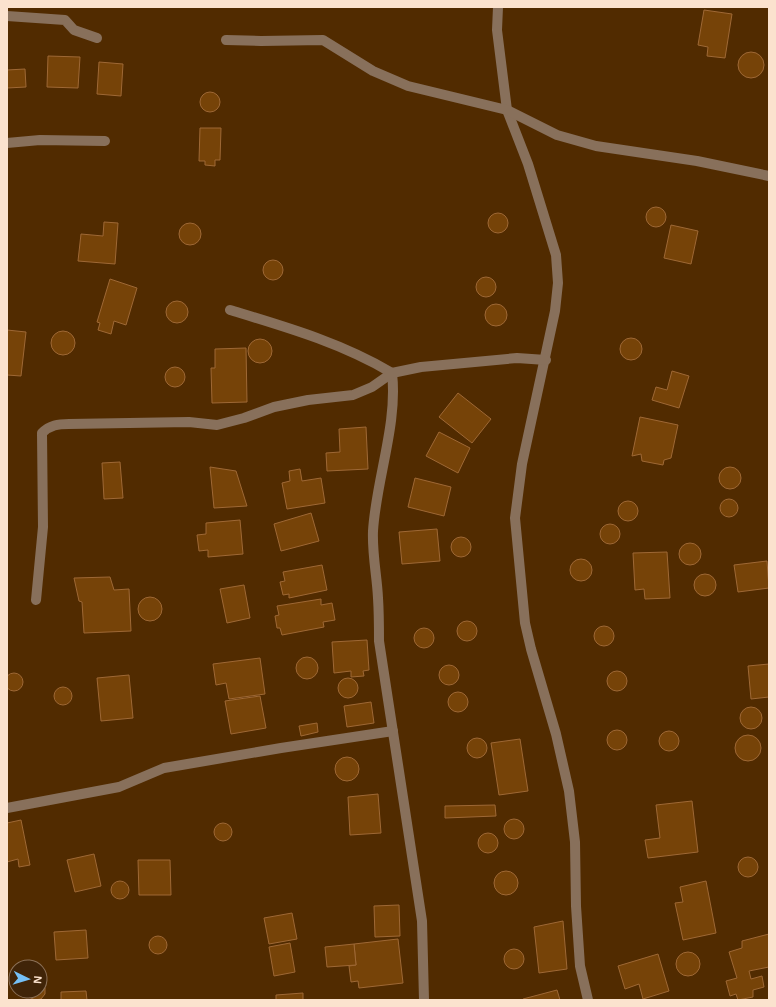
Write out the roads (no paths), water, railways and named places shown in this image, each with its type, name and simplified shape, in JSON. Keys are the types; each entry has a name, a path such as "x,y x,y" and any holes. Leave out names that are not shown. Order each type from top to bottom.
{"street":[{"path":"498,7 497,30 507,110 528,164 556,255 558,283 555,311 546,360 517,490 515,518 525,623 569,791 575,842 576,906 580,966 588,1000"},
{"path":"7,16 65,20 74,30 97,38"},
{"path":"226,40 323,40 373,71 408,86 507,110 557,135 596,146 697,161 769,176"},
{"path":"7,143 40,140 105,141"},
{"path":"230,310 325,340 371,361 392,373"},
{"path":"36,600 43,527 42,433 47,428 56,424 189,422 217,425 244,418 274,407 308,400 353,395 372,388 392,373 421,367 503,359 546,360"},
{"path":"392,373 392,413 373,532 380,641 422,921 424,1000"},
{"path":"7,808 119,787 164,768 393,731"}]}
